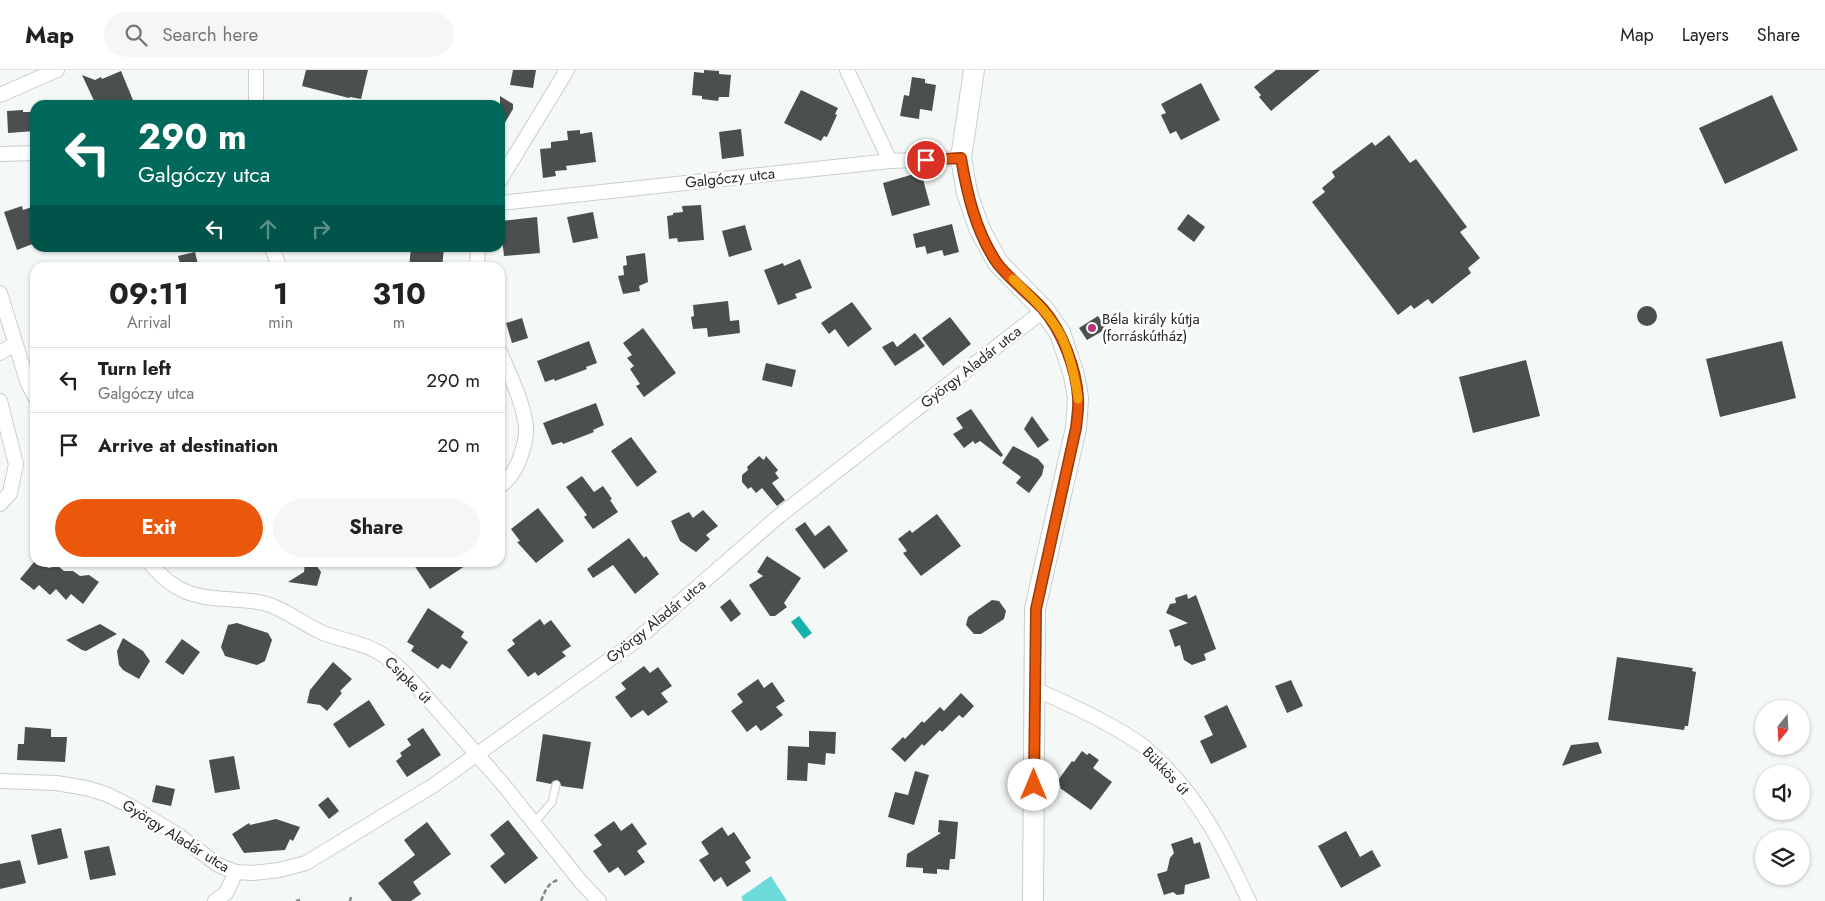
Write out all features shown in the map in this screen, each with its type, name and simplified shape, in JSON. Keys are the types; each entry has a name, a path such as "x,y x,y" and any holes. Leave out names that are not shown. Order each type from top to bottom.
{"street":[{"path":"0,95 57,70"},
{"path":"256,70 256,100"},
{"path":"505,172 567,70"},
{"path":"847,70 890,161"},
{"path":"974,70 961,158 967,194 979,228 998,263 1044,310 1060,333 1074,375 1078,398 1076,428 1036,609 1033,901"},
{"path":"0,154 30,153"},
{"name":"Galgóczy utca","path":"505,202 890,161 961,158"},
{"path":"0,293 30,388"},
{"name":"György Aladár utca","path":"0,781 56,783 86,788 106,794 178,835 218,865 236,872 253,873 279,870 306,863 434,785 633,643 778,516 1044,310"},
{"path":"0,353 15,344"},
{"path":"505,363 512,379 526,428 524,448 516,468 505,480"},
{"path":"0,401 16,464 10,493 0,504"},
{"name":"Csipke út","path":"154,567 167,581 190,593 211,598 262,603 281,609 300,622 323,633 379,652 402,671 476,754 581,882 599,901"},
{"name":"Bükkös út","path":"1034,689 1077,707 1143,746 1169,770 1186,789 1221,842 1250,901"},
{"name":"György Aladár utca","path":"215,901 226,893 236,872"}],"lane":[{"path":"534,823 552,802 556,785"}],"path":[{"path":"541,901 546,887 558,880"},
{"path":"350,901 351,897"},
{"path":"296,901 300,900"}],"shaded area":[{"path":"799,616 812,633 804,639 791,622"},
{"path":"771,876 787,901 743,901 741,897"}],"building":[{"path":"306,70 368,70 361,99 349,98 302,86"},
{"path":"513,70 536,70 533,88 510,85"},
{"path":"704,70 719,71 719,74 731,75 729,97 719,97 718,101 702,99 702,96 692,95 694,72 704,73"},
{"path":"1276,70 1320,70 1271,111 1259,97 1261,95 1254,87"},
{"path":"121,71 133,100 94,100 82,75 95,80 101,77 102,79"},
{"path":"912,77 925,79 925,83 936,85 932,111 920,109 919,119 900,116 904,95 909,96"},
{"path":"1201,83 1220,120 1181,140 1176,131 1170,134 1161,115 1166,113 1161,104"},
{"path":"801,90 838,108 835,114 837,115 827,137 824,136 821,141 784,123"},
{"path":"1772,95 1798,150 1725,184 1699,128"},
{"path":"500,96 513,104 513,109 505,123 505,100 500,100"},
{"path":"23,110 23,112 30,112 30,131 8,133 7,111"},
{"path":"741,129 744,156 722,159 719,132"},
{"path":"580,130 580,134 592,132 596,162 566,166 567,170 555,171 556,176 543,178 540,149 551,148 551,142 568,140 567,131"},
{"path":"1389,135 1410,163 1416,159 1467,227 1460,232 1480,258 1468,268 1471,273 1432,304 1428,299 1414,309 1411,305 1398,315 1312,202 1325,192 1322,188 1335,177 1332,172 1372,142 1375,146"},
{"path":"921,172 930,205 892,216 883,183"},
{"path":"701,205 704,240 678,242 677,238 669,239 667,216 683,212 682,206"},
{"path":"22,206 23,210 30,208 30,245 17,250 4,212"},
{"path":"593,212 598,238 573,243 567,217"},
{"path":"1188,214 1205,227 1194,242 1177,229"},
{"path":"537,217 540,253 504,256 505,220"},
{"path":"952,224 959,252 944,256 942,250 927,254 925,246 916,248 913,234"},
{"path":"745,225 752,250 729,257 722,231"},
{"path":"195,252 198,262 180,262 178,256"},
{"path":"411,252 444,252 443,262 410,262"},
{"path":"645,253 648,282 639,286 640,291 623,294 618,276 624,275 623,266 627,265 626,256"},
{"path":"800,259 812,288 795,294 797,298 778,305 764,270 783,263 784,266"},
{"path":"728,301 730,321 739,320 740,333 708,337 707,328 693,329 691,317 694,316 693,305"},
{"path":"852,302 872,329 848,347 835,329 829,334 821,323"},
{"path":"1643,306 1651,306 1657,312 1657,320 1651,326 1643,326 1637,320 1637,312"},
{"name":"Béla király kútja (forráskútház)","path":"1098,316 1106,329 1087,340 1079,328"},
{"path":"950,317 971,344 943,366 922,338"},
{"path":"522,318 528,338 512,343 506,323"},
{"path":"643,328 676,373 644,397 636,386 640,384 630,369 634,366 627,358 632,355 623,343"},
{"path":"915,333 925,346 895,366 882,347 893,341 897,347"},
{"path":"589,341 597,363 586,367 587,369 555,381 554,379 545,382 537,361"},
{"path":"1782,341 1796,398 1720,417 1706,359"},
{"path":"1526,360 1540,416 1473,433 1459,377"},
{"path":"766,363 796,370 792,387 762,380"},
{"path":"596,403 604,425 593,430 594,432 563,444 562,442 552,445 543,423"},
{"path":"971,409 1003,455 1001,457 980,441 975,444 973,441 964,448 953,434 963,428 956,418"},
{"path":"1032,416 1049,440 1038,448 1024,429"},
{"path":"631,437 657,472 637,487 611,451"},
{"path":"1013,446 1038,459 1044,466 1042,475 1029,493 1016,483 1021,477 1002,463"},
{"path":"759,456 764,460 766,456 778,470 775,473 779,478 772,483 785,500 777,506 762,488 756,493 751,487 748,489 742,482 742,475 748,470 747,467"},
{"path":"582,476 594,492 603,486 618,512 593,529 584,517 587,515 566,487"},
{"path":"538,508 564,541 536,563 517,542 520,541 511,529"},
{"path":"703,510 718,526 706,535 710,539 696,552 680,541 671,521 689,512 693,518"},
{"path":"937,514 961,546 921,576 903,553 907,551 898,539 910,530 912,533"},
{"path":"805,522 815,536 829,525 848,551 824,569 795,529"},
{"path":"629,538 644,558 646,556 659,574 635,594 613,565 593,578 587,569"},
{"path":"767,556 801,578 784,603 787,607 775,616 770,616 749,585 763,576 757,572"},
{"path":"30,567 59,567 64,571 73,571 80,576 89,575 99,582 83,604 71,594 66,600 56,589 50,595 39,585 34,590 20,579"},
{"path":"304,567 318,567 321,572 317,586 288,582 304,572"},
{"path":"415,567 463,567 430,589"},
{"path":"1187,594 1188,599 1196,595 1216,649 1204,654 1206,660 1192,665 1184,660 1180,645 1175,647 1169,630 1188,623 1166,613 1170,604 1176,603 1175,598"},
{"path":"730,599 741,614 731,622 720,607"},
{"path":"992,600 999,601 1006,611 1004,619 981,634 974,634 966,625 968,617"},
{"path":"428,608 464,632 461,637 468,642 450,669 442,664 438,669 411,651 414,646 407,642"},
{"path":"540,619 544,625 551,620 571,646 562,652 566,656 538,676 535,672 528,677 507,650 515,644 512,640"},
{"path":"237,623 268,633 272,640 265,661 257,665 225,656 221,647 228,625"},
{"path":"100,624 117,634 86,651 66,640"},
{"path":"123,638 143,651 150,661 139,679 123,670 119,665 117,651"},
{"path":"182,639 200,652 183,675 165,662"},
{"path":"1617,657 1693,668 1692,671 1696,672 1688,726 1685,726 1684,730 1608,720"},
{"path":"333,662 352,679 340,691 342,693 327,711 320,705 307,703 310,690"},
{"path":"644,666 650,673 658,667 672,686 661,693 668,702 648,716 643,710 631,718 615,697 626,689 621,683"},
{"path":"758,679 764,688 772,682 785,701 776,707 783,715 761,731 756,725 747,732 731,711 743,702 737,694"},
{"path":"1291,680 1303,706 1287,713 1275,686"},
{"path":"961,693 974,706 963,718 959,715 942,732 940,730 924,746 922,744 905,762 891,749 903,737 905,739 922,721 924,723 940,707 944,711"},
{"path":"369,700 385,725 349,748 333,724"},
{"path":"1227,705 1247,747 1211,764 1200,741 1213,735 1204,716"},
{"path":"25,727 51,729 51,737 67,737 65,762 17,760 18,744 24,744"},
{"path":"423,728 441,755 407,777 396,761 402,756 400,753 411,745 407,739"},
{"path":"809,731 836,732 835,754 826,753 825,765 808,763 807,781 787,780 788,746 809,747"},
{"path":"543,734 591,742 583,789 561,786 557,780 551,784 536,781"},
{"path":"1598,742 1602,753 1562,766 1571,745"},
{"path":"1082,751 1087,755 1089,753 1099,760 1093,768 1112,782 1091,810 1060,788 1056,783"},
{"path":"234,756 240,789 215,793 209,760"},
{"path":"915,771 929,775 914,825 888,817 895,792 908,795"},
{"path":"156,785 175,789 171,806 152,802"},
{"path":"328,797 339,811 329,819 318,805"},
{"path":"276,819 300,827 293,841 290,839 285,850 244,853 232,834 249,823 250,825"},
{"path":"508,820 538,858 505,884 490,866 505,854 490,835"},
{"path":"939,820 958,822 955,859 950,859 949,870 937,869 937,874 923,873 923,868 906,867 907,854 941,833 938,832"},
{"path":"614,821 621,831 632,823 647,844 637,851 645,862 625,876 618,867 609,873 593,851 602,845 594,835"},
{"path":"427,822 451,854 413,882 421,894 411,901 392,901 378,883 415,855 404,840"},
{"path":"722,827 728,836 734,832 751,858 745,862 751,871 727,887 721,877 714,882 699,860 709,854 701,842"},
{"path":"61,828 68,858 38,865 31,835"},
{"path":"1346,831 1360,857 1372,850 1381,866 1341,888 1318,846"},
{"path":"1192,837 1194,844 1200,842 1210,878 1185,885 1184,894 1177,895 1173,892 1164,895 1157,874 1167,871 1170,858 1174,853 1171,844"},
{"path":"109,846 116,875 90,880 84,851"},
{"path":"20,860 26,883 0,889 0,864"}],"slow traffic":[{"path":"1013,279 1044,310 1060,333 1074,375 1078,399"}],"place":[{"name":"Béla király kútja (forráskútház)","path":"1092,328"}],"route":[{"path":"926,160 961,158 967,194 979,228 998,263 1044,310 1060,333 1074,375 1078,398 1076,428 1036,609 1034,785"}]}
